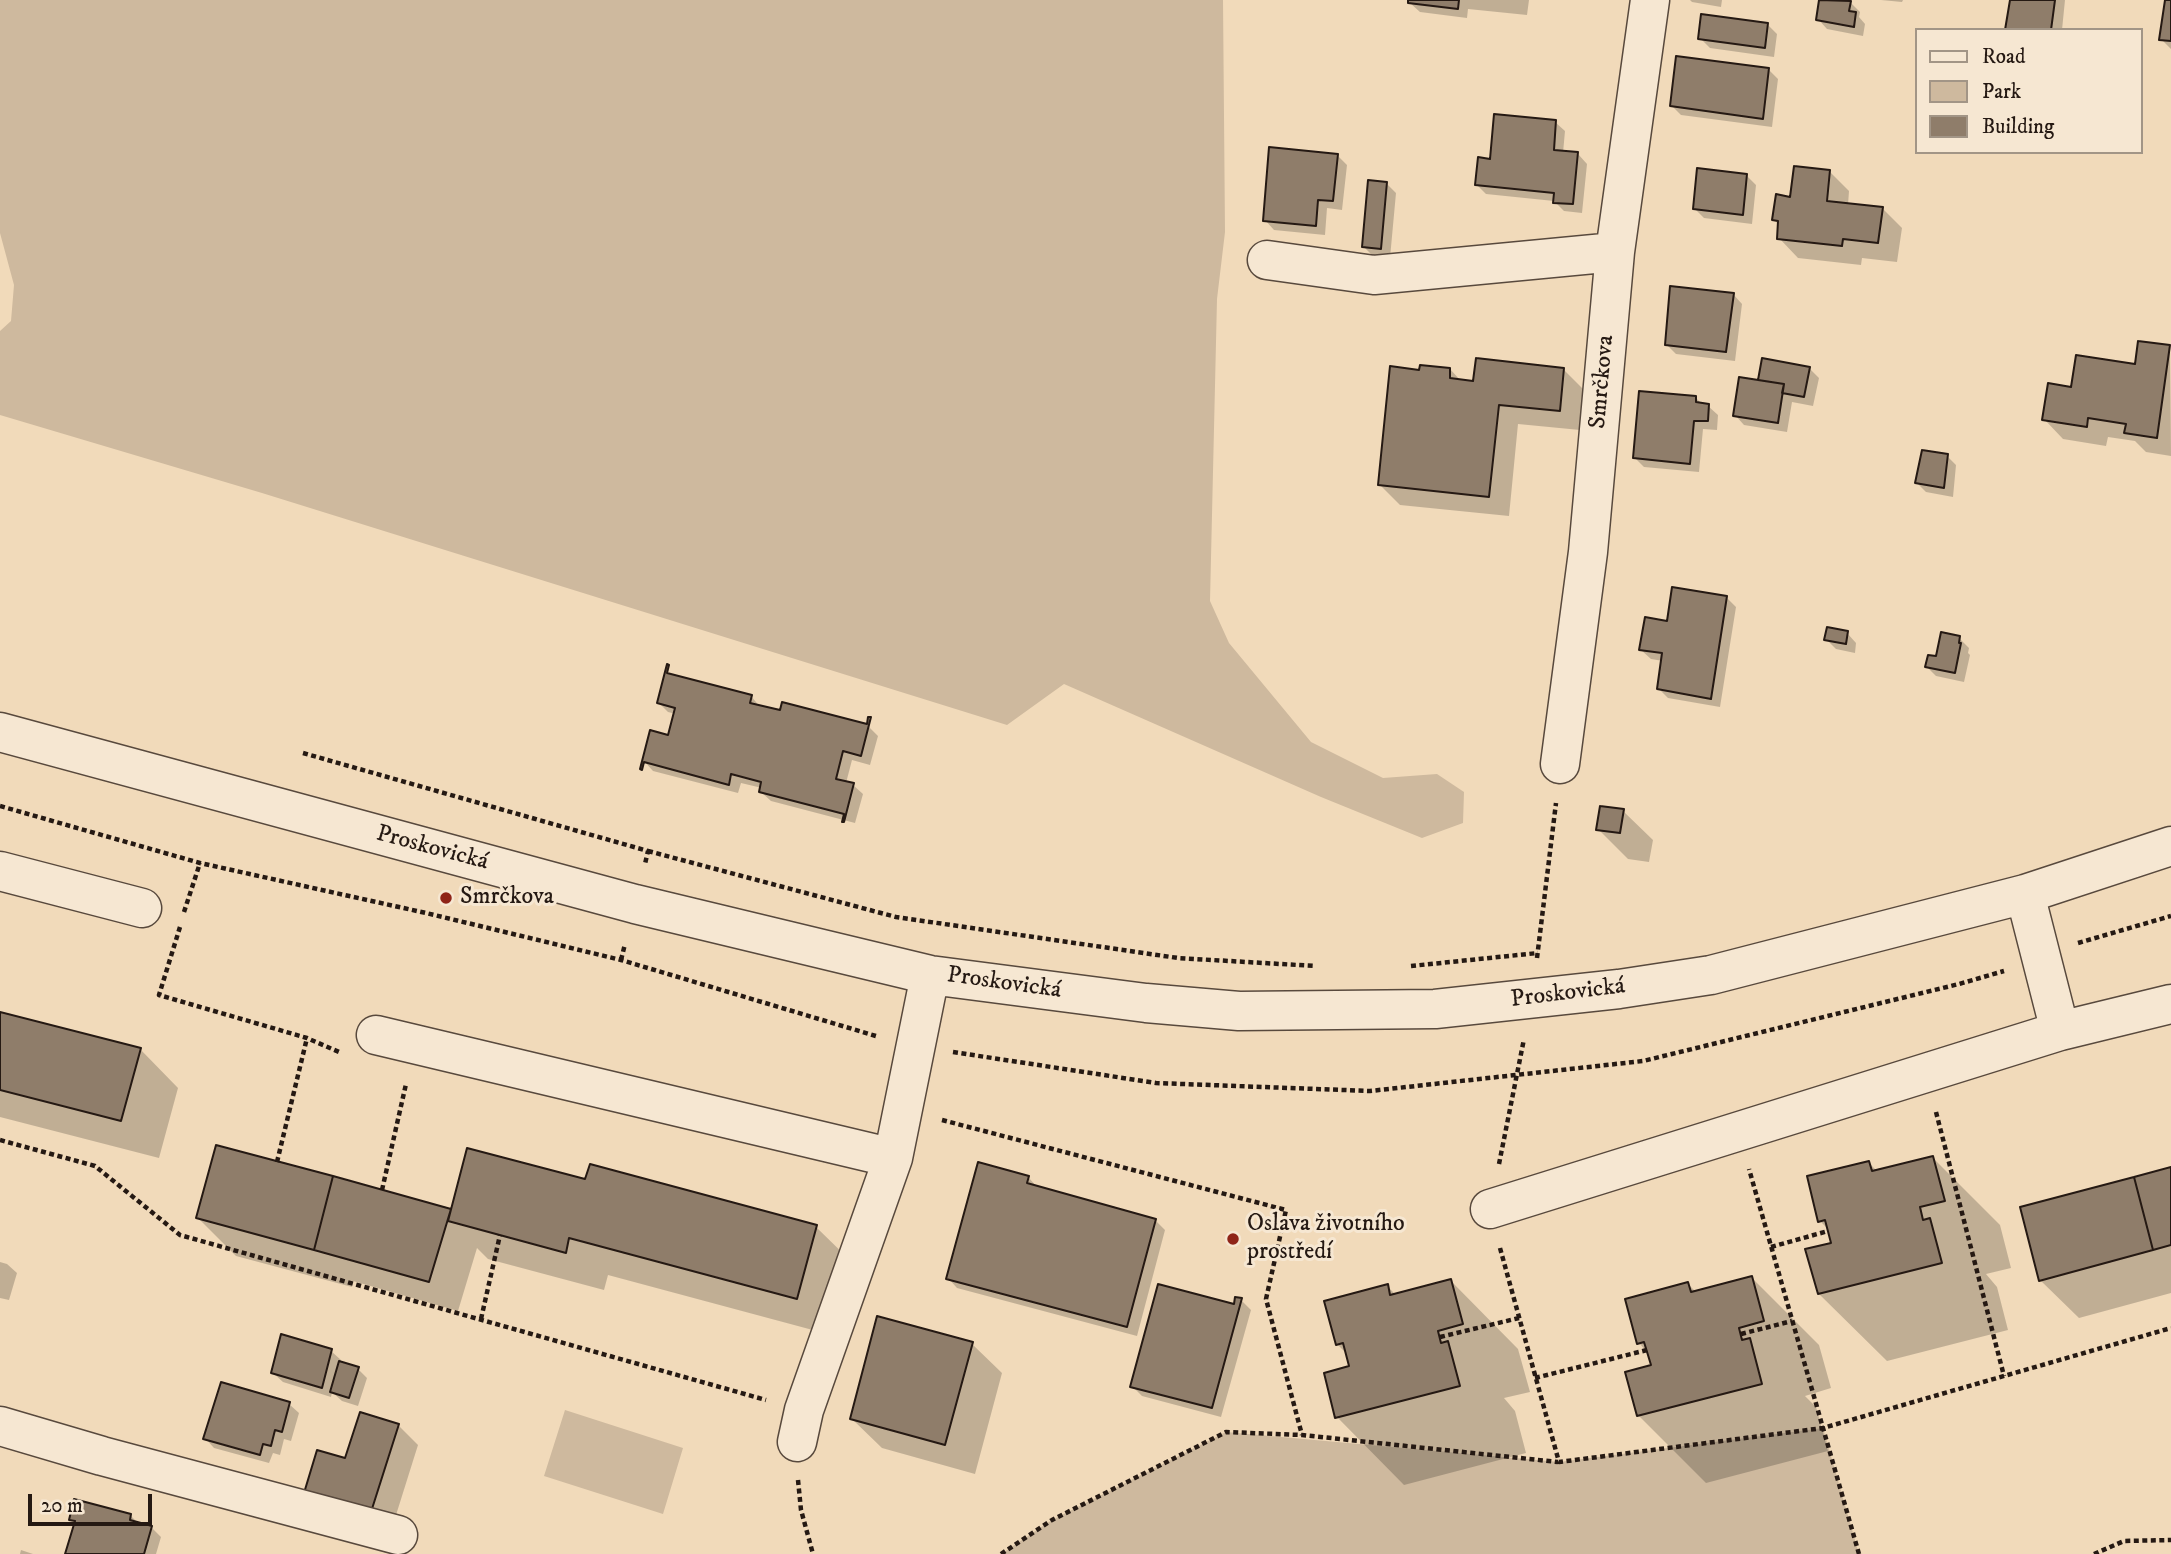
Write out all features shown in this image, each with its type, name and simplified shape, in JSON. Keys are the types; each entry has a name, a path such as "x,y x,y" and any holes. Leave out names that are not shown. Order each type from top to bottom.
{"street":[{"name":"Smrčkova","path":"1560,764 1588,552 1615,252 1650,0"},
{"path":"1267,260 1374,275 1615,252"},
{"name":"Proskovická","path":"0,732 635,904 930,975 1146,1003 1239,1011 1435,1009 1619,989 1711,975 2025,894 2171,846"},
{"path":"0,871 142,908"},
{"path":"2025,894 2060,1031"},
{"path":"800,1426 893,1158 930,975"},
{"path":"1490,1209 2060,1031 2171,1004"},
{"path":"376,1035 893,1158"},
{"path":"0,1426 398,1535"}],"path":[{"path":"648,851 896,917 1178,958 1315,967"},
{"path":"200,863 159,995 307,1038 344,1055"},
{"path":"2042,957 2171,916"},
{"path":"1409,966 1538,953"},
{"path":"277,1161 307,1038"},
{"path":"1926,1073 2004,1376"},
{"path":"382,1191 406,1083"},
{"path":"903,1110 1286,1210 1266,1299 1302,1435"},
{"path":"1738,1132 1859,1554"},
{"path":"0,1140 95,1166 180,1235 481,1319 800,1426 795,1451 801,1510 813,1554"},
{"path":"1771,1247 1828,1231"},
{"path":"481,1319 500,1235"},
{"path":"1440,1337 1519,1318"},
{"path":"1741,1334 1792,1321"},
{"path":"1823,1428 2171,1328"},
{"path":"1535,1378 1647,1350"},
{"path":"1001,1554 1052,1520 1226,1432 1302,1435 1559,1462"},
{"path":"2094,1554 2124,1541 2171,1540"}],"green space":[{"path":"0,0 1223,0 1225,232 1217,299 1210,601 1229,643 1311,742 1383,778 1437,774 1464,792 1463,823 1422,838 1321,797 1064,684 1007,725 262,493 0,415 0,331 11,321 14,285 0,233"},
{"path":"565,1410 683,1448 663,1514 544,1476"},
{"path":"1823,1428 1859,1554 1001,1554 1052,1520 1226,1432 1559,1462"}],"building":[{"path":"1408,0 1459,0 1458,9 1408,3"},
{"path":"1819,0 1851,1 1849,11 1856,12 1854,27 1816,20"},
{"path":"2010,0 2055,0 2051,28 2005,28"},
{"path":"2165,0 2171,0 2171,41 2159,40"},
{"path":"1701,14 1768,23 1765,48 1698,39"},
{"path":"1676,56 1769,68 1763,119 1670,106"},
{"path":"1494,114 1556,120 1554,150 1578,152 1573,204 1553,203 1554,193 1475,185 1478,157 1490,159"},
{"path":"1269,147 1338,154 1333,201 1318,200 1316,226 1263,221"},
{"path":"1794,166 1830,170 1827,201 1883,207 1878,243 1843,239 1842,246 1777,239 1778,221 1772,220 1776,194 1790,197"},
{"path":"1697,168 1747,174 1743,215 1693,209"},
{"path":"1368,180 1387,182 1381,249 1362,247"},
{"path":"1670,286 1734,293 1726,352 1665,345"},
{"path":"2138,341 2170,345 2157,438 2124,433 2126,424 2088,418 2087,427 2042,420 2048,383 2071,387 2076,355 2135,364"},
{"path":"1476,358 1564,368 1560,411 1499,405 1489,497 1378,485 1390,366 1419,370 1420,365 1450,368 1450,378 1473,381"},
{"path":"1762,358 1810,367 1804,397 1782,393 1784,384 1758,380"},
{"path":"1739,377 1784,384 1778,423 1733,416"},
{"path":"1639,391 1696,396 1696,402 1709,404 1708,421 1694,421 1690,464 1633,458"},
{"path":"1922,450 1948,454 1944,488 1915,483"},
{"path":"1672,587 1727,596 1711,699 1657,689 1662,653 1639,650 1645,617 1667,621"},
{"path":"1827,627 1848,631 1846,644 1824,640"},
{"path":"1941,632 1960,636 1955,673 1925,667 1928,655 1936,656"},
{"path":"667,664 667,673 752,695 750,703 780,710 782,702 867,724 868,717 871,717 861,756 843,751 836,779 854,783 844,822 844,814 759,792 761,782 731,774 729,785 644,762 642,770 640,769 650,730 668,735 675,708 657,703"},
{"path":"1600,806 1624,809 1620,833 1596,830"},
{"path":"0,1012 141,1048 121,1121 0,1090"},
{"path":"216,1145 333,1176 314,1250 196,1218"},
{"path":"467,1148 585,1179 590,1164 817,1225 797,1299 569,1238 566,1253 448,1221"},
{"path":"1933,1156 1945,1201 1920,1207 1923,1220 1930,1218 1942,1263 1818,1294 1805,1249 1831,1243 1825,1220 1818,1222 1807,1176 1869,1161 1872,1171"},
{"path":"978,1162 1029,1176 1027,1183 1156,1219 1127,1327 946,1279"},
{"path":"2171,1167 2171,1245 2153,1250 2134,1177"},
{"path":"333,1176 451,1209 429,1282 314,1250"},
{"path":"2134,1177 2153,1250 2039,1281 2020,1207"},
{"path":"1752,1276 1764,1321 1739,1328 1742,1340 1750,1338 1762,1384 1637,1416 1625,1372 1651,1365 1644,1342 1637,1344 1625,1299 1688,1282 1691,1292"},
{"path":"1451,1279 1463,1324 1438,1331 1441,1343 1448,1341 1460,1386 1335,1418 1324,1373 1349,1366 1343,1343 1336,1345 1324,1301 1388,1284 1390,1295"},
{"path":"1158,1284 1234,1304 1235,1297 1242,1298 1212,1408 1130,1387"},
{"path":"877,1316 973,1342 945,1445 850,1419"},
{"path":"281,1334 332,1349 322,1388 271,1373"},
{"path":"339,1361 359,1367 349,1398 330,1392"},
{"path":"221,1382 290,1402 282,1432 275,1430 271,1446 263,1444 260,1455 203,1439"},
{"path":"360,1412 399,1424 371,1512 304,1493 317,1450 345,1458"},
{"path":"74,1499 131,1514 130,1520 152,1526 144,1554 65,1554 75,1521 69,1520"}],"place":[{"name":"Smrčkova","path":"446,898"},
{"name":"Oslava životního prostředí","path":"1233,1239"}]}
